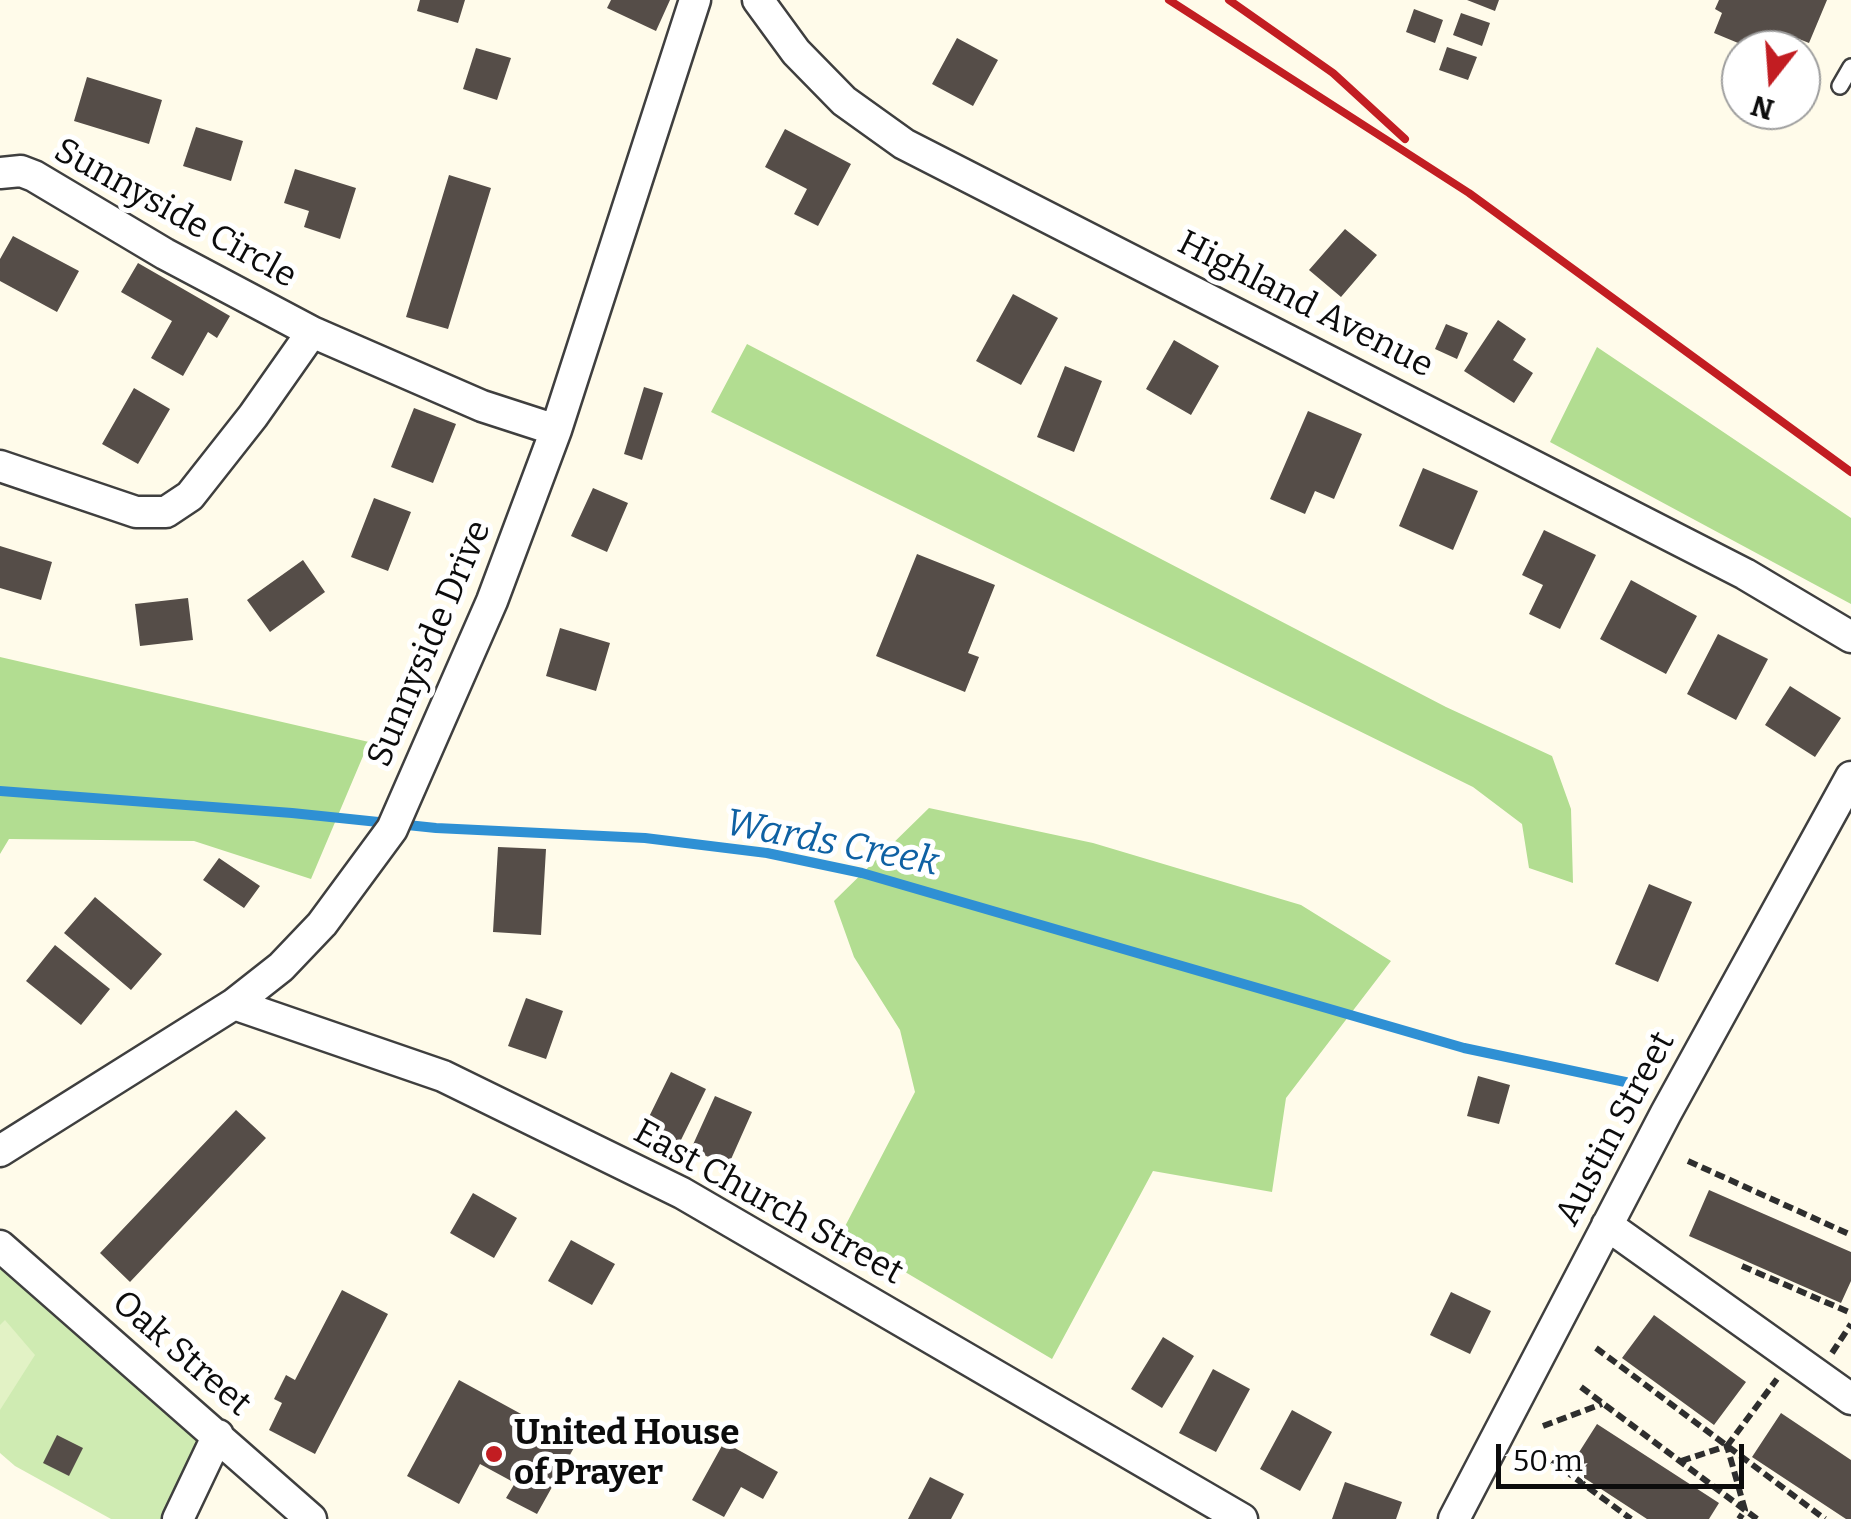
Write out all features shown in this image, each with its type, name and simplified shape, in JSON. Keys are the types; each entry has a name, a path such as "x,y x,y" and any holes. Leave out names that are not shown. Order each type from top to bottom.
{"street":[{"name":"Sunnyside Drive","path":"0,1151 234,1004 280,967 322,924 392,829 492,601 556,430 695,0"},
{"name":"Highland Avenue","path":"758,0 796,52 844,101 904,144 1727,565 1851,637"},
{"name":"Sunnyside Circle","path":"0,172 21,171 34,176 164,254 312,332 482,406 556,430"},
{"name":"Sunnyside Circle","path":"0,466 136,512 166,512 190,496 312,332"},
{"name":"Austin Street","path":"1454,1519 1607,1225 1851,778"},
{"name":"East Church Street","path":"234,1004 443,1076 682,1193 1242,1519"},
{"path":"1607,1225 1851,1398"},
{"name":"Oak Street","path":"0,1246 311,1519"},
{"path":"178,1519 218,1436"}],"lane":[{"path":"1840,86 1851,66"}],"path":[{"path":"1688,1161 1851,1235"},
{"path":"1742,1266 1851,1313"},
{"path":"1596,1348 1825,1519"},
{"path":"1680,1462 1726,1446 1792,1357"},
{"path":"1581,1388 1757,1519"},
{"path":"1543,1426 1603,1404"},
{"path":"1726,1446 1745,1510"},
{"path":"1552,1462 1631,1519"},
{"path":"1738,1519 1745,1510"}],"green space":[{"path":"747,344 1446,707 1552,756 1571,809 1573,883 1529,868 1522,824 1473,787 711,412"},
{"path":"1597,347 1851,518 1851,604 1550,442"},
{"path":"0,657 369,742 311,879 194,841 9,839 0,854"},
{"path":"929,808 1093,843 1301,905 1391,961 1286,1098 1272,1192 1153,1171 1052,1359 841,1234 915,1092 900,1030 854,957 834,901"},
{"path":"0,1260 201,1439 161,1519 111,1519 15,1466 0,1453"},
{"path":"5,1320 35,1355 0,1410 0,1325"}],"building":[{"path":"420,0 465,0 458,23 417,11"},
{"path":"611,0 670,0 656,31 607,8"},
{"path":"1467,0 1499,0 1495,11"},
{"path":"1719,0 1827,0 1814,30 1721,30 1721,36 1714,33 1722,13 1715,9"},
{"path":"1414,9 1443,20 1435,43 1406,32"},
{"path":"1461,13 1490,23 1482,46 1453,35"},
{"path":"957,38 998,60 973,106 932,84"},
{"path":"1447,47 1477,57 1468,80 1439,70"},
{"path":"476,48 511,58 497,100 463,89"},
{"path":"87,77 162,100 149,144 74,121"},
{"path":"196,127 243,141 231,181 183,166"},
{"path":"785,129 851,164 818,226 794,214 807,189 765,167"},
{"path":"295,169 356,188 340,239 304,227 309,211 284,203"},
{"path":"449,175 491,188 448,329 406,317"},
{"path":"1345,229 1377,255 1341,297 1309,270"},
{"path":"13,236 79,271 57,312 0,281 0,259"},
{"path":"138,263 230,316 217,338 208,332 183,376 151,358 172,321 121,292"},
{"path":"1013,294 1058,318 1021,385 976,361"},
{"path":"1498,320 1526,339 1513,360 1533,373 1514,403 1464,371"},
{"path":"1446,324 1468,333 1457,359 1435,349"},
{"path":"1174,340 1219,366 1191,415 1146,389"},
{"path":"1065,366 1102,381 1074,452 1037,437"},
{"path":"644,387 663,393 642,460 624,454"},
{"path":"134,388 170,409 138,464 102,444"},
{"path":"414,408 456,424 433,483 391,467"},
{"path":"1308,411 1362,434 1334,499 1315,491 1305,514 1270,499"},
{"path":"1423,468 1478,491 1453,550 1399,526"},
{"path":"593,488 628,503 607,552 571,536"},
{"path":"374,498 411,512 388,571 351,557"},
{"path":"1544,530 1596,555 1560,629 1529,614 1543,585 1522,575"},
{"path":"0,546 52,562 41,600 0,588"},
{"path":"917,554 995,585 968,653 979,657 965,692 876,656"},
{"path":"303,560 325,592 270,632 247,600"},
{"path":"1631,580 1697,616 1666,674 1600,639"},
{"path":"188,598 193,640 140,646 135,604"},
{"path":"560,628 610,643 596,691 546,676"},
{"path":"1718,634 1768,659 1736,720 1687,694"},
{"path":"1790,686 1841,718 1815,757 1765,725"},
{"path":"498,847 546,849 541,935 493,932"},
{"path":"219,858 260,886 244,908 203,880"},
{"path":"1649,884 1692,902 1658,982 1615,964"},
{"path":"95,897 162,954 131,990 64,933"},
{"path":"55,945 110,989 81,1025 26,981"},
{"path":"526,998 563,1011 546,1059 508,1046"},
{"path":"671,1072 706,1089 680,1142 645,1125"},
{"path":"1478,1076 1510,1085 1499,1124 1467,1116"},
{"path":"715,1096 752,1112 728,1166 691,1149"},
{"path":"236,1110 266,1138 130,1282 100,1253"},
{"path":"1709,1190 1851,1252 1851,1281 1841,1303 1689,1236"},
{"path":"473,1193 517,1218 494,1258 450,1233"},
{"path":"571,1240 615,1264 592,1305 548,1281"},
{"path":"342,1290 388,1314 315,1454 269,1430 282,1403 274,1399 286,1375 295,1380"},
{"path":"1451,1292 1491,1311 1470,1354 1430,1335"},
{"path":"1654,1315 1746,1382 1714,1425 1622,1358"},
{"path":"1163,1337 1194,1356 1162,1408 1131,1389"},
{"path":"1213,1369 1250,1389 1216,1452 1179,1433"},
{"name":"United House of Prayer","path":"459,1380 576,1444 537,1514 506,1498 515,1483 480,1464 459,1504 407,1476"},
{"path":"1292,1410 1332,1432 1300,1491 1260,1469"},
{"path":"1781,1413 1851,1460 1851,1519 1752,1457"},
{"path":"1597,1424 1719,1503 1709,1519 1647,1519 1569,1468"},
{"path":"57,1435 83,1448 69,1476 43,1463"},
{"path":"724,1442 778,1472 763,1499 741,1487 724,1517 692,1500"},
{"path":"930,1477 964,1494 951,1519 908,1519"},
{"path":"1345,1482 1402,1502 1396,1519 1332,1519"}],"waterway":[{"name":"Wards Creek","path":"0,791 436,828 645,838 767,853 862,873 1464,1048 1630,1083"}],"railway":[{"path":"1169,0 1469,193 1851,472"},
{"path":"1229,0 1333,73 1405,139"}],"place":[{"name":"United House of Prayer","path":"494,1454"}]}
